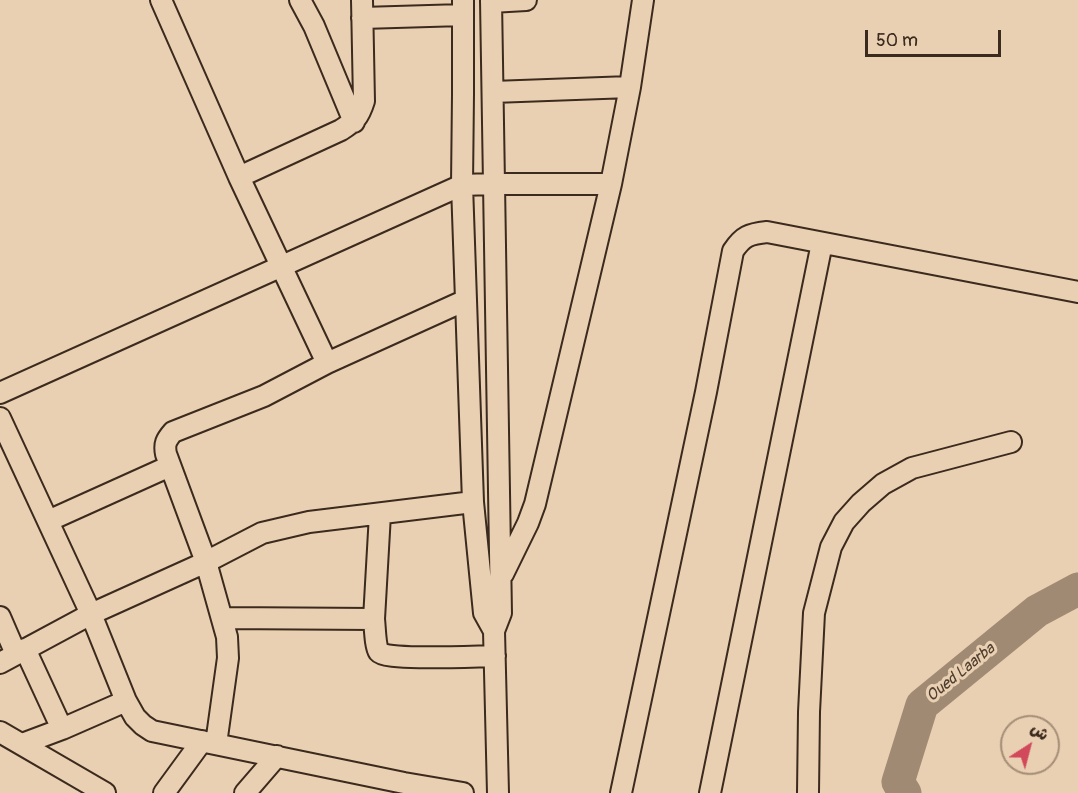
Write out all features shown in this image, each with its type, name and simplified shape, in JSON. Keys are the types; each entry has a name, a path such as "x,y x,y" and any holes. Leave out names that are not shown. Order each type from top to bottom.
{"street":[{"path":"161,0 239,177 327,363"},
{"path":"300,0 314,26 354,122"},
{"path":"498,793 494,631 501,613 491,1 526,0"},
{"path":"500,580 535,504 611,184 630,87 643,0"},
{"path":"239,177 340,130 354,122 360,114 364,101 362,9 463,7 462,185 473,502 484,613 494,631"},
{"path":"493,92 630,87"},
{"path":"0,393 462,185 611,184"},
{"path":"621,793 704,404 733,251 738,242 753,233 767,232 1078,292"},
{"path":"710,793 822,243"},
{"path":"164,793 209,742 228,658 227,638 206,562 166,454 165,445 168,438 173,432 264,396 327,363 466,300"},
{"path":"0,417 92,614 126,700 135,717 143,725 152,731 277,756 401,788 463,793"},
{"path":"808,793 814,613 831,547 844,522 861,503 884,484 912,468 1011,442"},
{"path":"48,521 170,466"},
{"path":"14,655 92,614 206,562 262,533 309,522 473,502"},
{"path":"380,514 374,619 379,652 383,655 400,657 495,656"},
{"path":"0,617 14,655 62,729"},
{"path":"222,618 374,619"},
{"path":"22,744 126,700"},
{"path":"0,732 105,793"},
{"path":"245,793 277,756"}],"waterway":[{"name":"Oued Laarba","path":"905,793 898,782 922,705 1037,611 1078,589"}]}
